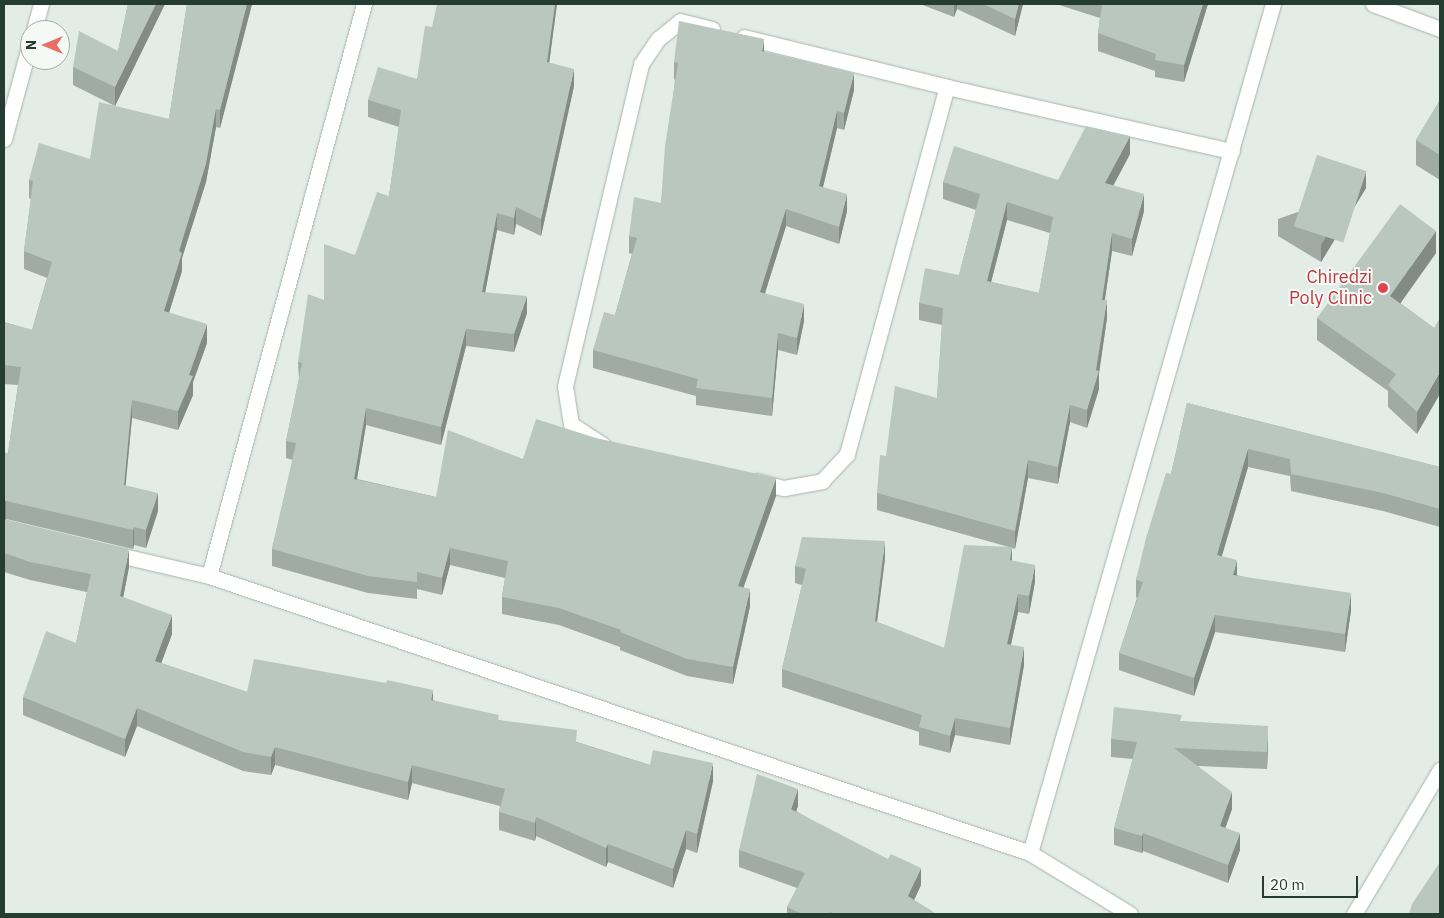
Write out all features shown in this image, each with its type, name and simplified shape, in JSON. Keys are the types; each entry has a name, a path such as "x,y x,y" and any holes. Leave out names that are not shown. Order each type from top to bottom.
{"street":[{"path":"37,20 41,4"},
{"path":"209,576 364,4"},
{"path":"1030,853 1273,4"},
{"path":"1372,4 1440,29"},
{"path":"615,448 596,443 572,424 565,386 641,64 658,39 680,21 947,87 1232,151"},
{"path":"4,139 23,70"},
{"path":"746,479 784,488 822,481 847,454 947,87"},
{"path":"97,550 209,576 1030,853 1130,914"},
{"path":"1354,914 1440,770"}],"building":[{"path":"128,4 156,4 115,87 73,67 79,31 118,51"},
{"path":"187,4 247,4 220,110 216,109 206,164 179,251 182,253 164,311 207,324 189,375 193,376 178,411 132,400 124,485 158,493 146,530 134,527 133,530 4,501 4,453 8,453 21,367 4,365 4,322 32,330 52,262 24,251 33,181 29,180 39,143 90,159 99,102 169,119"},
{"path":"437,4 555,4 547,62 574,69 541,219 516,207 514,218 497,213 482,292 527,296 514,334 466,329 441,427 366,408 354,479 436,497 448,430 523,459 536,419 596,438 776,478 738,586 750,589 733,667 687,659 620,632 621,630 559,608 502,597 508,561 450,548 442,578 417,572 417,582 368,576 272,549 296,443 286,441 302,363 298,362 308,294 324,300 324,244 355,255 377,192 389,196 401,110 368,100 378,67 417,79 425,26 432,27"},
{"path":"983,4 1019,4 1015,19"},
{"path":"1102,4 1203,4 1184,65 1155,60 1156,54 1098,33"},
{"path":"679,21 764,39 762,51 854,73 844,113 837,111 819,186 847,194 839,227 786,209 760,292 804,304 797,338 778,333 772,398 696,388 698,379 593,350 604,312 615,315 637,238 629,236 634,197 661,203 665,146 678,63 674,62"},
{"path":"1440,100 1440,155 1416,140"},
{"path":"1086,126 1130,136 1105,183 1144,194 1132,239 1112,233 1102,300 1107,300 1096,370 1099,371 1087,410 1070,405 1058,467 1028,460 1015,531 877,493 880,455 886,456 895,386 937,398 943,308 919,303 925,268 959,275 980,194 943,182 954,146 1058,180","holes":["1007,202 1053,217 1039,293 987,281"]},
{"path":"1317,155 1366,171 1343,242 1294,226"},
{"path":"1400,204 1436,231 1390,296 1434,328 1440,318 1440,372 1417,412 1388,385 1396,374 1317,318"},
{"path":"1187,403 1440,467 1440,509 1383,493 1291,474 1290,459 1248,449 1217,555 1237,560 1233,575 1351,593 1345,634 1215,615 1194,678 1119,653 1143,582 1136,580 1146,538 1166,473 1171,474"},
{"path":"4,519 129,549 120,596 172,615 155,661 247,692 254,659 386,683 387,680 433,690 431,700 499,715 498,720 577,730 576,742 650,765 653,750 713,763 697,834 686,830 673,869 608,844 606,848 536,817 535,823 499,812 505,789 412,765 408,782 275,747 271,757 243,752 137,708 125,739 23,697 46,631 76,643 91,574 30,562 4,553"},
{"path":"802,537 885,541 875,621 944,648 964,545 1012,547 1010,560 1035,565 1029,596 1018,594 1007,644 1024,647 1010,728 955,718 950,736 919,727 922,715 782,669 806,569 795,566"},
{"path":"1114,707 1182,715 1180,721 1268,726 1267,752 1174,748 1232,792 1220,826 1240,833 1228,865 1143,833 1142,836 1114,828 1137,742 1111,739"},
{"path":"757,774 798,789 791,809 888,859 891,854 921,868 908,896 936,914 835,914 830,912 829,914 802,914 787,907 805,873 739,850"},
{"path":"1440,862 1440,914 1409,914 1412,904"}],"place":[{"name":"Chiredzi Poly Clinic","path":"1383,288"}]}
